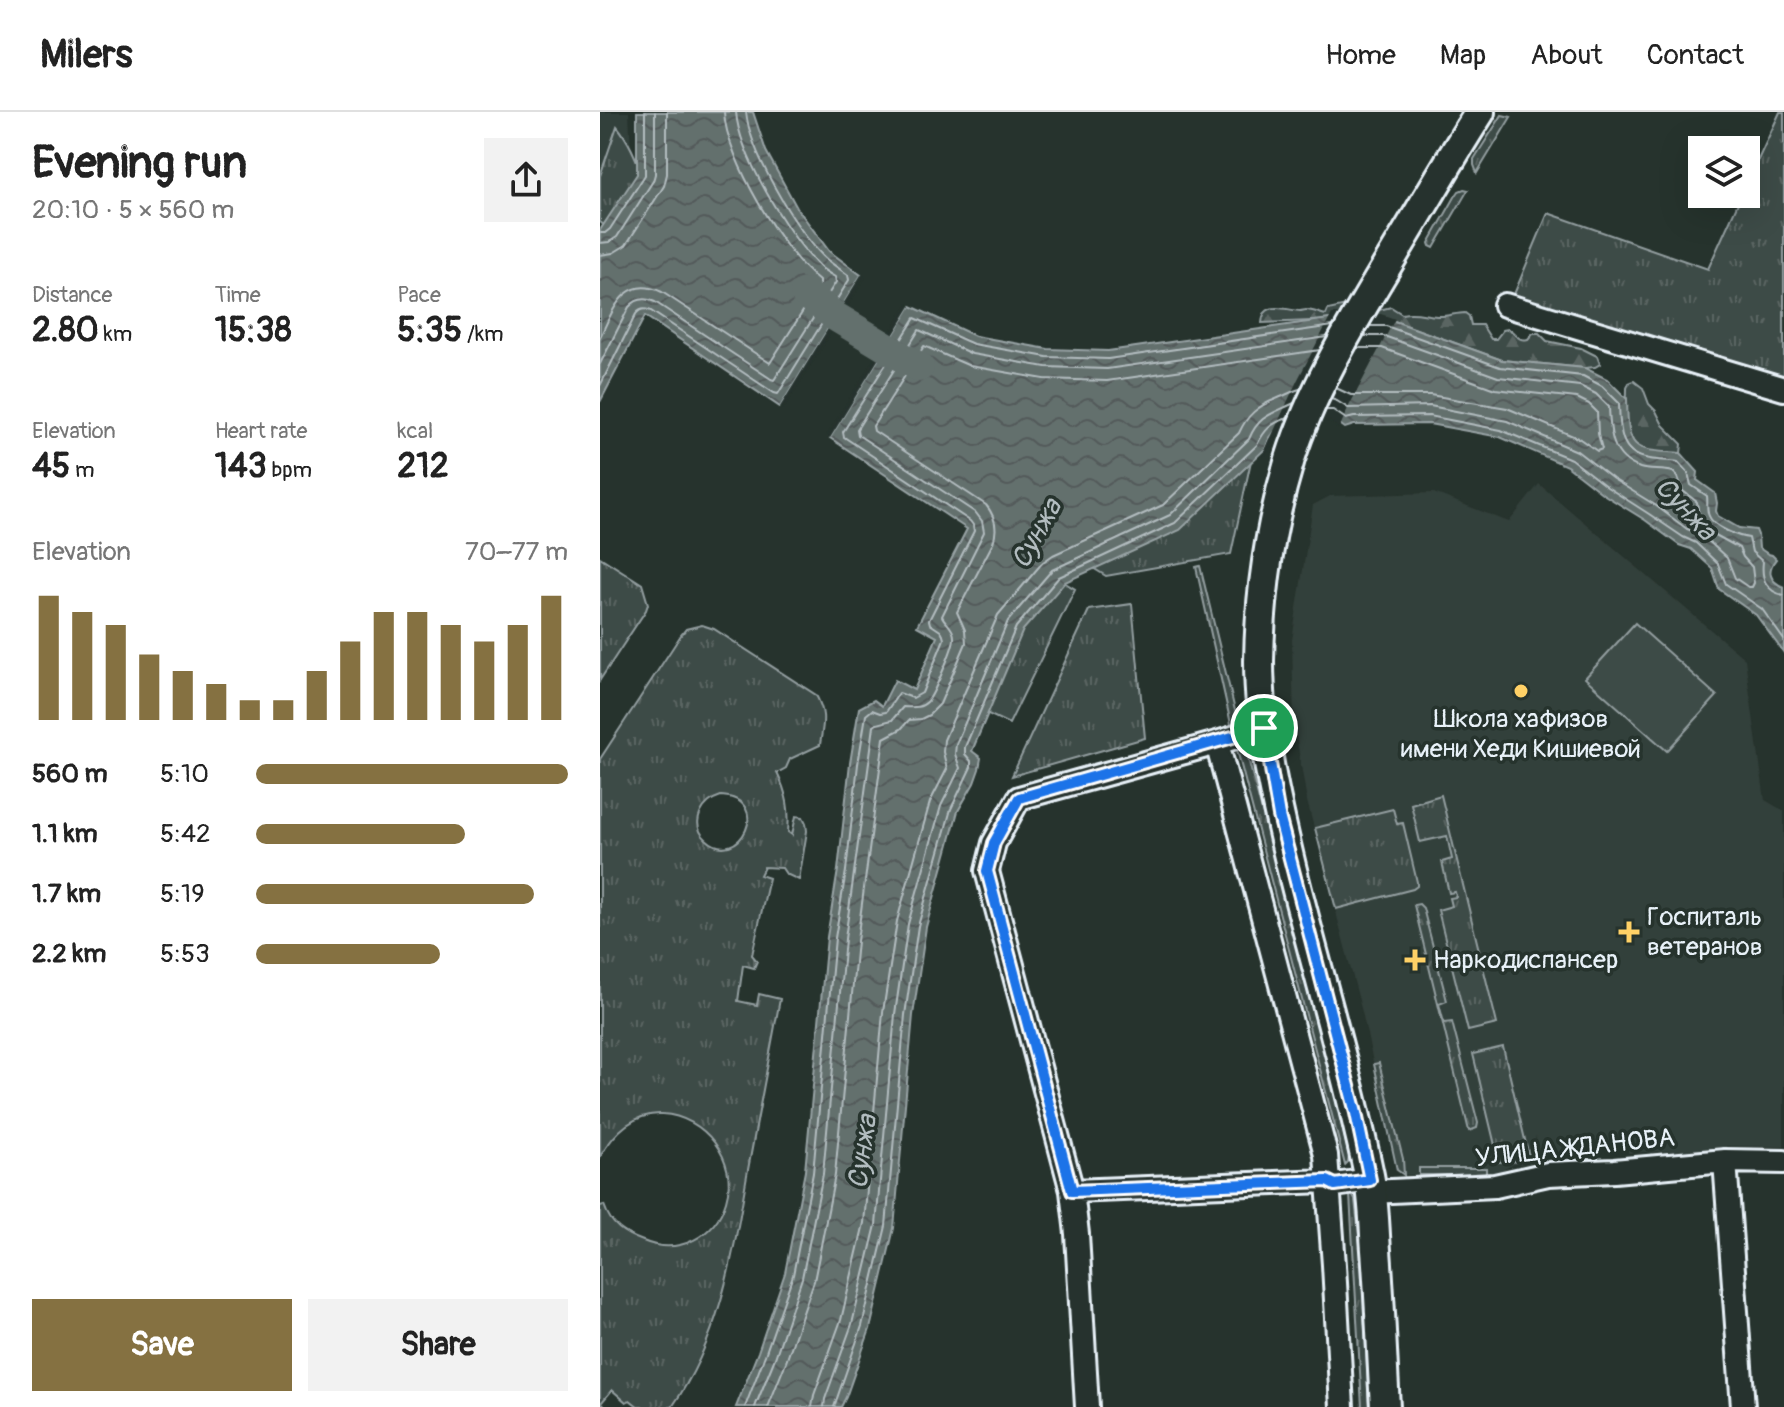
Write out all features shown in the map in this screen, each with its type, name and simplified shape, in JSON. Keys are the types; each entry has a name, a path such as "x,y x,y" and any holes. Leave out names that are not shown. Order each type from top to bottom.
{"main road":[{"path":"1385,1407 1371,1186 1356,1113 1279,816 1264,728 1259,665 1261,614 1269,548 1280,497 1302,426 1339,347 1480,112"}],"street":[{"path":"1505,305 1784,389"},
{"path":"1087,1407 1072,1191 987,871 994,843 1019,798 1264,728"},
{"path":"1217,743 1326,1155 1342,1407"},
{"path":"1725,1161 1743,1407"},
{"name":"УЛИЦА ЖДАНОВА","path":"1072,1191 1327,1181 1335,1185 1495,1186 1548,1174 1725,1161 1784,1162"}],"shaded area":[{"path":"600,112 629,112 632,172 600,216"},
{"path":"1539,484 1745,659 1765,800 1784,811 1784,1147 1727,1146 1727,1149 1628,1153 1628,1146 1610,1143 1594,1145 1594,1153 1537,1155 1536,1136 1530,1161 1514,1164 1493,1175 1404,1175 1397,1170 1362,1012 1307,801 1294,723 1292,640 1313,505 1330,496 1434,493 1509,522"}],"green space":[{"path":"1780,112 1784,112 1784,383 1512,299 1548,213 1708,269 1736,208 1760,208 1760,156"},
{"path":"1502,115 1511,117 1477,173 1474,159"},
{"path":"617,126 642,176 663,270 600,222 600,176"},
{"path":"1464,189 1468,190 1434,248 1430,246 1455,197"},
{"path":"1355,304 1375,311 1391,307 1402,314 1440,316 1465,313 1471,325 1482,325 1491,339 1496,339 1503,330 1508,329 1524,340 1533,333 1539,333 1547,341 1581,348 1597,356 1600,364 1585,368 1502,360 1386,318 1262,323 1266,311 1271,309 1309,310 1326,315 1328,310"},
{"path":"1634,381 1643,388 1663,425 1682,444 1681,453 1648,451 1633,442 1627,426 1626,406 1627,388"},
{"path":"1255,442 1231,554 1106,576 939,474"},
{"path":"985,535 1075,589 1009,724 923,683"},
{"path":"600,557 642,584 648,604 600,680"},
{"path":"1200,566 1239,726 1233,733 1196,567"},
{"path":"1132,604 1145,738 1012,776 1089,610"},
{"path":"1635,623 1717,696 1667,751 1585,678"},
{"path":"702,625 714,629 816,695 822,709 823,725 820,745 790,759 786,768 777,773 787,802 788,832 792,835 796,816 803,817 807,831 799,880 786,874 782,868 764,867 760,875 769,878 752,955 757,961 754,968 743,965 738,1001 757,1005 759,994 780,999 730,1266 713,1325 688,1381 672,1407 639,1407 630,1400 626,1402 612,1390 601,1403 606,1407 600,1407 600,1206 604,1205 614,1224 630,1235 656,1245 682,1244 694,1240 713,1225 721,1214 729,1186 723,1156 715,1143 692,1123 677,1117 662,1114 633,1121 611,1140 600,1157 600,759 686,629","holes":["721,796 737,800 746,808 748,819 746,830 739,840 730,846 718,846 706,839 699,826 700,813"]},
{"path":"1235,742 1245,747 1319,1028 1349,1156 1345,1165"},
{"path":"1441,795 1497,1024 1468,1031 1438,910 1452,906 1450,898 1456,897 1455,892 1449,893 1442,862 1452,859 1447,836 1420,842 1411,804"},
{"path":"1393,809 1397,824 1403,823 1417,886 1336,909 1315,828"},
{"path":"1419,904 1423,908 1447,1001 1439,1004 1444,1023 1452,1022 1478,1123 1477,1128 1469,1131 1414,905"},
{"path":"1503,1047 1530,1161 1499,1162 1473,1054"},
{"path":"1379,1063 1403,1159 1404,1175 1397,1170 1374,1064"},
{"path":"1419,1168 1486,1168 1486,1175 1419,1175"},
{"path":"1350,1195 1355,1200 1361,1252 1369,1407 1362,1407"}],"water":[{"path":"637,112 753,112 766,151 797,208 829,251 861,275 780,407 645,316 600,402 600,230 637,174"},
{"name":"Сунжа","path":"911,306 975,336 1048,349 1108,351 1329,319 1386,318 1502,360 1585,368 1607,379 1627,399 1629,429 1636,444 1652,451 1681,453 1698,472 1697,480 1715,493 1718,516 1739,528 1756,530 1759,548 1776,559 1770,572 1773,579 1784,587 1784,653 1756,615 1719,589 1712,568 1691,549 1679,545 1567,466 1500,437 1429,424 1354,425 1345,428 1330,417 1274,432 1265,449 1180,530 1065,582 1023,630 972,751 981,758 979,769 958,811 926,927 913,1015 894,1228 870,1329 846,1397 841,1407 736,1407 785,1273 805,1171 827,937 859,708 874,700 882,706 895,680 914,690 937,637 917,626 967,529 830,438"}],"pier":[{"path":"861,275 865,277 783,409 780,407"},
{"path":"908,304 911,306 830,438 827,436"},
{"path":"1332,314 1381,314 1395,319 1339,429 1329,421 1305,423 1277,435 1262,457 1297,381"}],"waterway":[{"path":"805,293 836,317 919,367"}],"place":[{"name":"Школа хафизов имени Хеди Кишиевой","path":"1521,691"},
{"name":"Госпиталь ветеранов","path":"1629,932"},
{"name":"Наркодиспансер","path":"1415,960"}],"route":[{"path":"1264,728 1279,816 1356,1113 1370,1180 1335,1185 1327,1181 1072,1191 987,871 994,843 1019,798 1264,728"}]}
